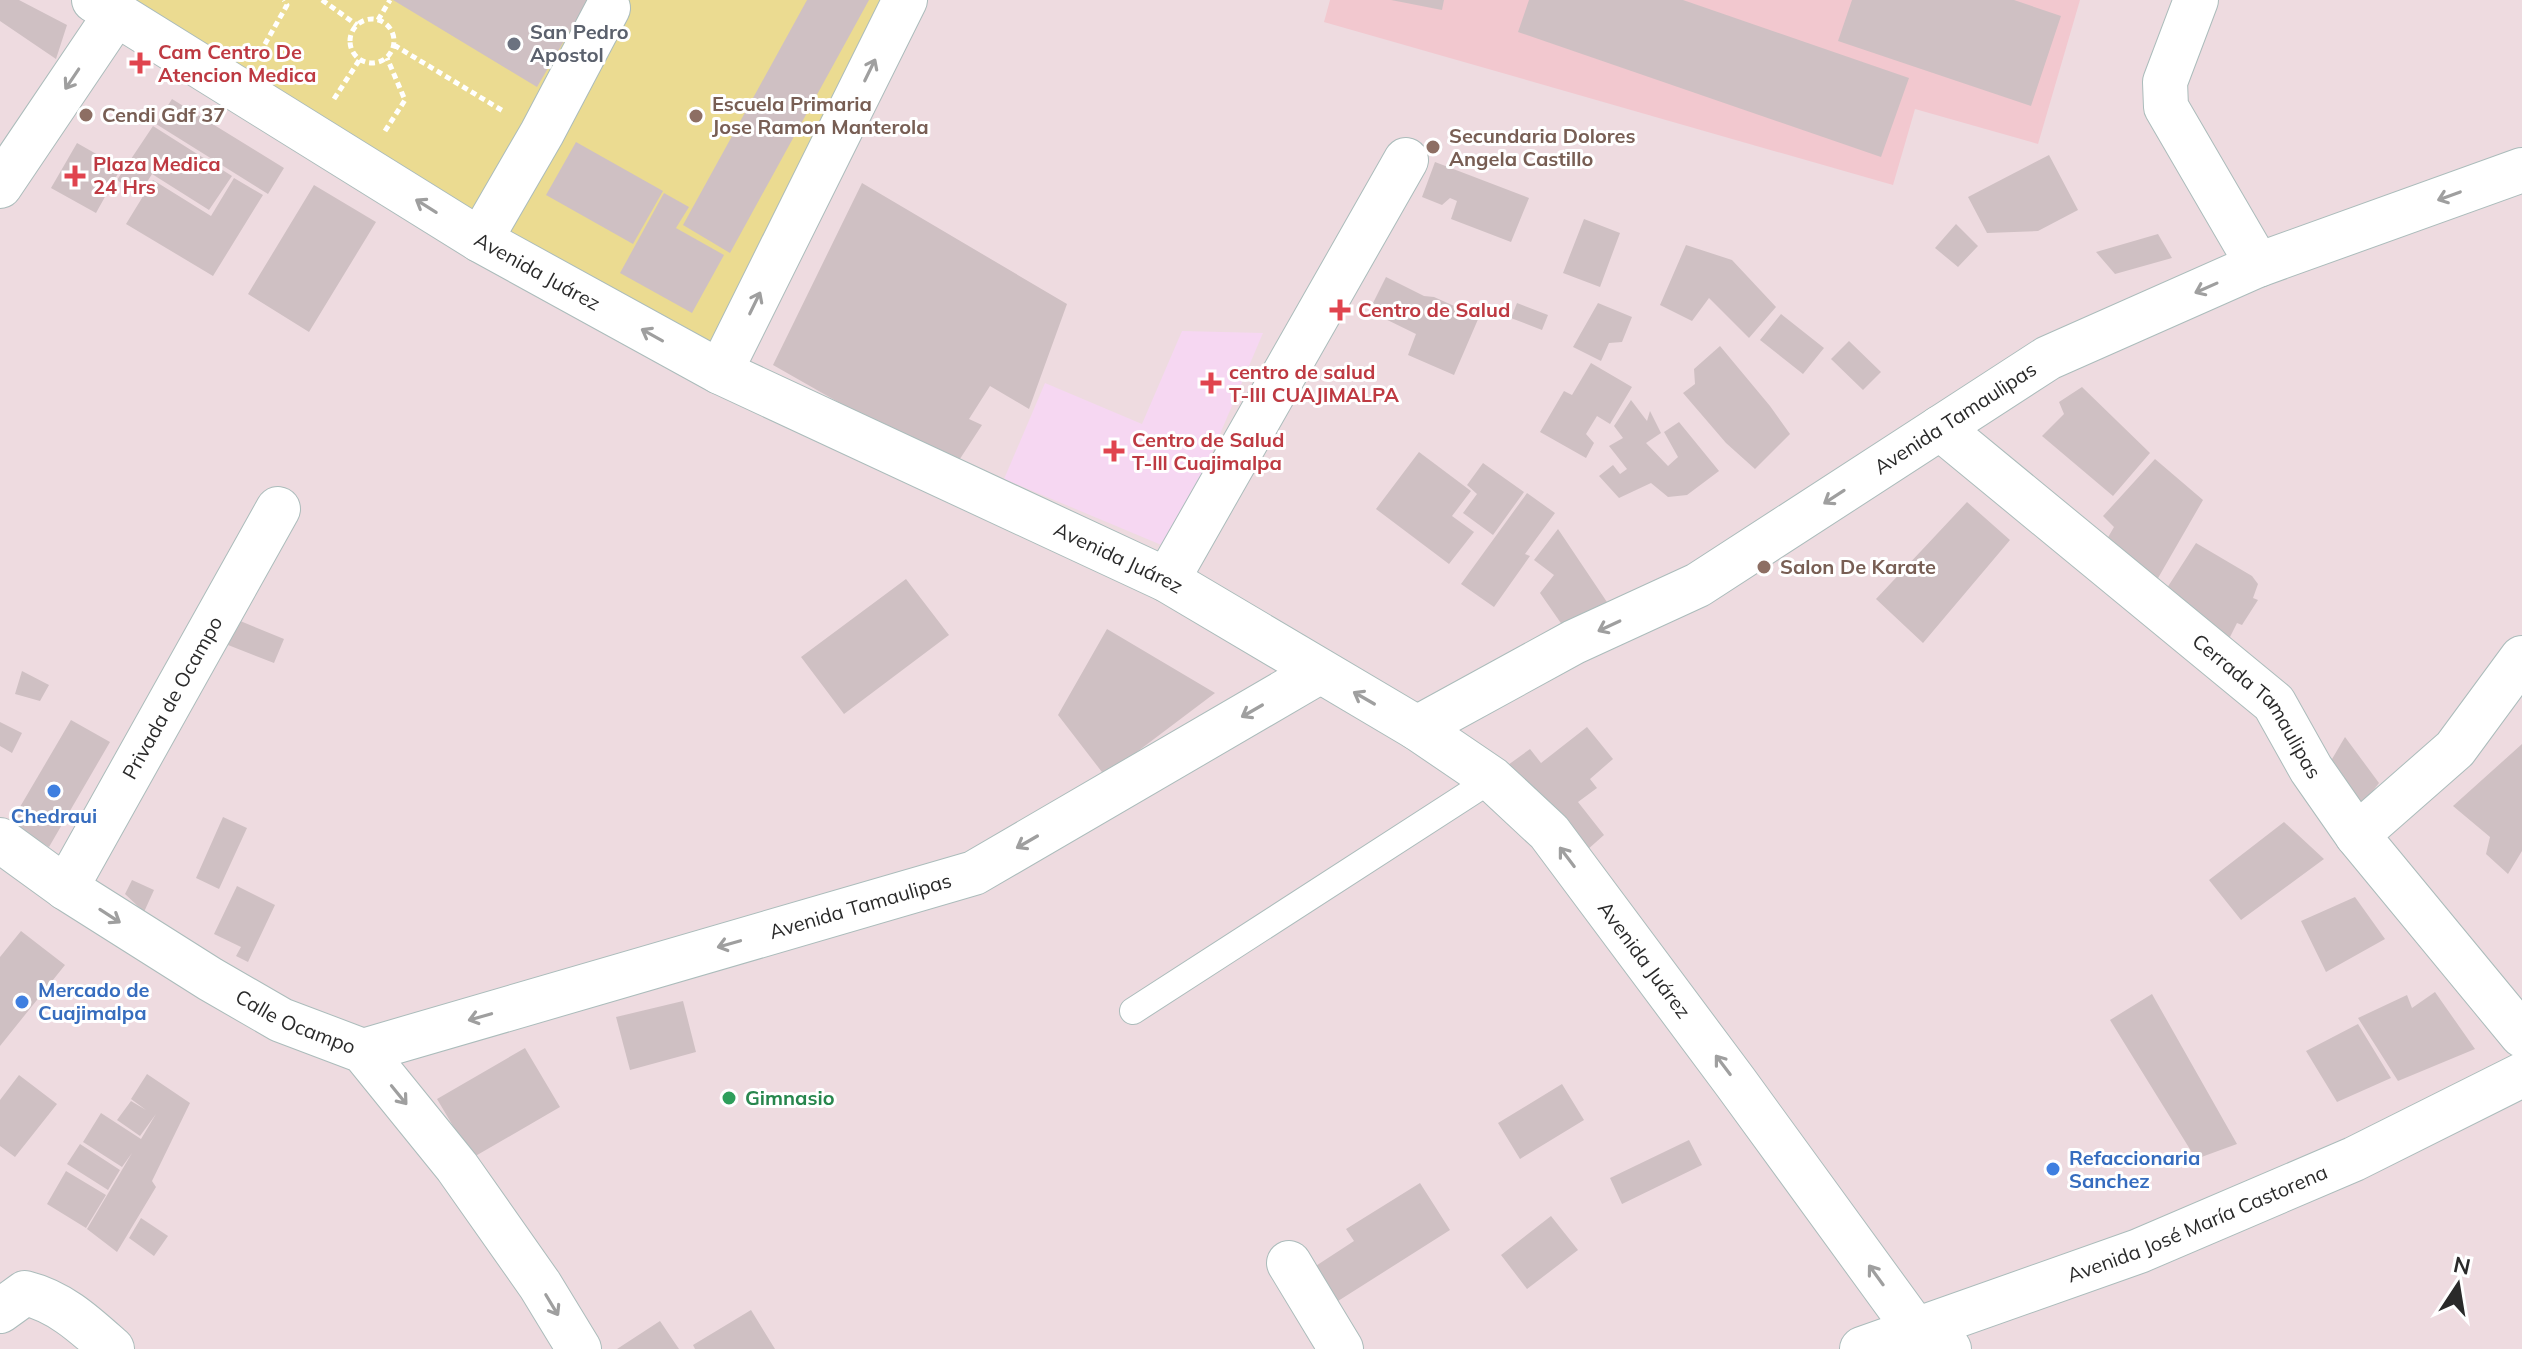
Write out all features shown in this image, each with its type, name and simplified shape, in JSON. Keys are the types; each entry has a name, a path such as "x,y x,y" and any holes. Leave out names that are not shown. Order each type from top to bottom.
{"street":[{"path":"720,372 905,0"},
{"path":"2196,0 2165,82 2166,107 2258,265"},
{"path":"0,186 105,7"},
{"name":"Avenida Juárez","path":"105,7 480,240 720,372 1167,580 1417,728 1492,779 1549,832 1932,1339"},
{"path":"480,240 542,133 608,8"},
{"path":"1167,580 1406,160"},
{"name":"Avenida Tamaulipas","path":"1417,728 1574,642 1698,585 2048,358 2258,265 2522,170"},
{"name":"Cerrada Tamaulipas","path":"1940,428 2274,703 2311,769 2357,835 2522,1035"},
{"name":"Privada de Ocampo","path":"66,888 278,509"},
{"path":"2357,835 2455,749 2522,658"},
{"name":"Avenida Tamaulipas","path":"363,1051 974,873 1319,672"},
{"name":"Calle Ocampo","path":"0,840 66,888 210,979 281,1020 363,1051 457,1167 540,1285 579,1349"},
{"name":"Avenida José María Castorena","path":"1862,1349 1932,1339 2354,1159 2522,1075"},
{"path":"1289,1263 1341,1349"},
{"path":"0,1311 25,1293 47,1299 75,1316 112,1349"}],"lane":[{"path":"1133,1011 1492,779"}],"path":[{"path":"259,55 287,5 284,0"},
{"path":"322,0 357,25"},
{"path":"378,20 390,0"},
{"path":"367,19 388,24 394,45 387,58 374,64 355,55 350,40 357,25 367,19"},
{"path":"394,45 506,113"},
{"path":"363,167 405,100 387,58"}],"shaded area":[{"path":"105,0 889,0 726,358"},
{"path":"1330,0 2080,0 2038,144 1915,109 1893,185 1324,22"},
{"name":"Centro de Salud T-lll Cuajimalpa","path":"1182,331 1263,333 1171,549 1004,479 1045,383 1142,424"}],"building":[{"path":"0,0 19,0 67,25 56,59 0,21"},
{"name":"San Pedro Apostol","path":"393,0 588,0 537,87"},
{"path":"807,0 869,0 730,253 683,225"},
{"path":"1391,0 1444,0 1442,10"},
{"path":"1529,0 1683,0 1909,78 1881,157 1518,32"},
{"path":"1852,0 2014,0 2061,16 2031,106 1838,41"},
{"path":"172,99 284,168 268,194 156,124"},
{"path":"153,126 232,176 209,210 152,174 139,195 117,180"},
{"path":"576,142 663,191 633,244 546,195"},
{"path":"77,143 121,168 96,213 51,188"},
{"path":"2049,155 2078,210 2038,231 1987,233 1968,197"},
{"path":"1435,162 1529,198 1511,242 1451,219 1457,201 1450,198 1442,205 1422,197"},
{"path":"234,178 263,195 213,276 126,224 153,180 211,216"},
{"path":"862,183 1067,304 1029,409 990,386 969,419 982,425 954,468 773,365"},
{"path":"314,185 376,222 309,332 248,294"},
{"path":"664,193 689,207 676,228 724,255 692,313 620,273"},
{"path":"1584,219 1620,233 1600,287 1563,273"},
{"path":"1956,224 1978,246 1958,267 1935,248"},
{"path":"2158,234 2172,258 2115,274 2096,252"},
{"path":"1686,245 1732,260 1776,307 1749,338 1709,298 1692,321 1660,305"},
{"path":"1386,277 1424,296 1434,297 1479,317 1454,375 1408,355 1416,334 1369,311"},
{"path":"1517,303 1548,315 1542,330 1511,318"},
{"path":"1598,303 1632,317 1622,342 1609,343 1601,361 1573,347"},
{"path":"1781,314 1824,348 1803,374 1760,340"},
{"path":"1849,341 1881,372 1863,390 1831,359"},
{"path":"1720,346 1790,434 1755,469 1726,443 1683,393 1695,384 1694,369"},
{"path":"1591,363 1632,387 1610,424 1597,416 1586,434 1594,443 1586,458 1540,432 1564,391 1572,395"},
{"path":"2082,387 2150,453 2113,496 2042,436 2064,414 2059,402"},
{"path":"1631,400 1647,421 1650,411 1661,433 1646,443 1668,466 1678,457 1664,432 1679,422 1719,471 1687,495 1668,497 1651,483 1619,498 1599,476 1613,465 1620,474 1627,469 1609,446 1623,438 1614,426"},
{"path":"1419,452 1471,491 1452,516 1474,532 1449,564 1376,509"},
{"path":"2155,459 2203,500 2150,592 2099,553 2114,527 2103,516"},
{"path":"1483,463 1524,492 1493,535 1463,513 1477,494 1467,485"},
{"path":"1527,493 1555,513 1525,554 1530,556 1494,607 1461,584"},
{"path":"1967,502 2010,540 1923,643 1876,599"},
{"path":"1558,529 1615,614 1574,642 1540,593 1554,575 1534,560"},
{"path":"2196,543 2252,576 2258,584 2253,598 2258,600 2242,625 2237,623 2226,645 2158,602"},
{"path":"906,579 949,635 844,714 801,657"},
{"path":"233,618 284,639 274,663 223,643"},
{"path":"1107,629 1215,693 1105,776 1058,715"},
{"path":"22,671 49,685 40,701 15,694"},
{"path":"71,720 110,742 49,847 10,824"},
{"path":"0,722 22,733 12,753 0,746"},
{"path":"1587,727 1613,759 1590,779 1597,788 1578,802 1604,835 1578,858 1508,765 1530,749 1541,763"},
{"path":"2345,737 2379,783 2345,828 2312,793"},
{"path":"2522,744 2522,851 2508,874 2486,854 2490,837 2453,806"},
{"path":"223,817 247,828 219,889 196,878"},
{"path":"2284,822 2324,859 2241,920 2209,880"},
{"path":"132,880 154,890 144,912 125,894"},
{"path":"237,886 275,905 248,962 236,956 241,947 214,934"},
{"path":"2355,897 2385,939 2326,972 2301,921"},
{"path":"21,931 65,965 0,1046 0,957"},
{"path":"2435,992 2475,1049 2398,1081 2358,1018 2407,995 2412,1008"},
{"path":"2152,994 2237,1144 2196,1159 2110,1020"},
{"path":"683,1001 696,1052 630,1070 616,1017"},
{"path":"2358,1024 2391,1078 2337,1102 2306,1051"},
{"path":"525,1048 560,1107 472,1158 437,1099"},
{"path":"147,1074 190,1103 152,1181 156,1187 117,1252 87,1229 132,1153 122,1167 83,1142 101,1113 141,1139 156,1114 140,1136 117,1120 131,1101 146,1110 131,1099"},
{"path":"19,1075 57,1104 15,1157 0,1146 0,1100"},
{"path":"1562,1084 1584,1120 1520,1159 1498,1123"},
{"path":"1689,1140 1702,1165 1622,1204 1610,1178"},
{"path":"80,1144 120,1170 108,1190 67,1164"},
{"path":"66,1171 106,1195 86,1228 47,1204"},
{"path":"1420,1183 1450,1230 1327,1308 1305,1273 1354,1241 1346,1229"},
{"path":"1551,1216 1578,1250 1527,1289 1501,1255"},
{"path":"141,1218 168,1236 154,1256 129,1238"},
{"path":"751,1310 775,1349 695,1349 693,1345"},
{"path":"660,1321 679,1349 617,1349"}],"place":[{"name":"San Pedro Apostol","path":"514,44"},
{"name":"Cam Centro De Atencion Medica","path":"140,63"},
{"name":"Cendi Gdf 37","path":"86,115"},
{"name":"Escuela Primaria Jose Ramon Manterola","path":"696,116"},
{"name":"Secundaria Dolores Angela Castillo","path":"1433,147"},
{"name":"Plaza Medica 24 Hrs","path":"75,176"},
{"name":"Centro de Salud","path":"1340,310"},
{"name":"centro de salud T-III CUAJIMALPA","path":"1211,383"},
{"name":"Centro de Salud T-lll Cuajimalpa","path":"1114,451"},
{"name":"Salon De Karate","path":"1764,567"},
{"name":"Chedraui","path":"54,791"},
{"name":"Mercado de Cuajimalpa","path":"22,1002"},
{"name":"Gimnasio","path":"729,1098"},
{"name":"Refaccionaria Sanchez","path":"2053,1169"}]}
